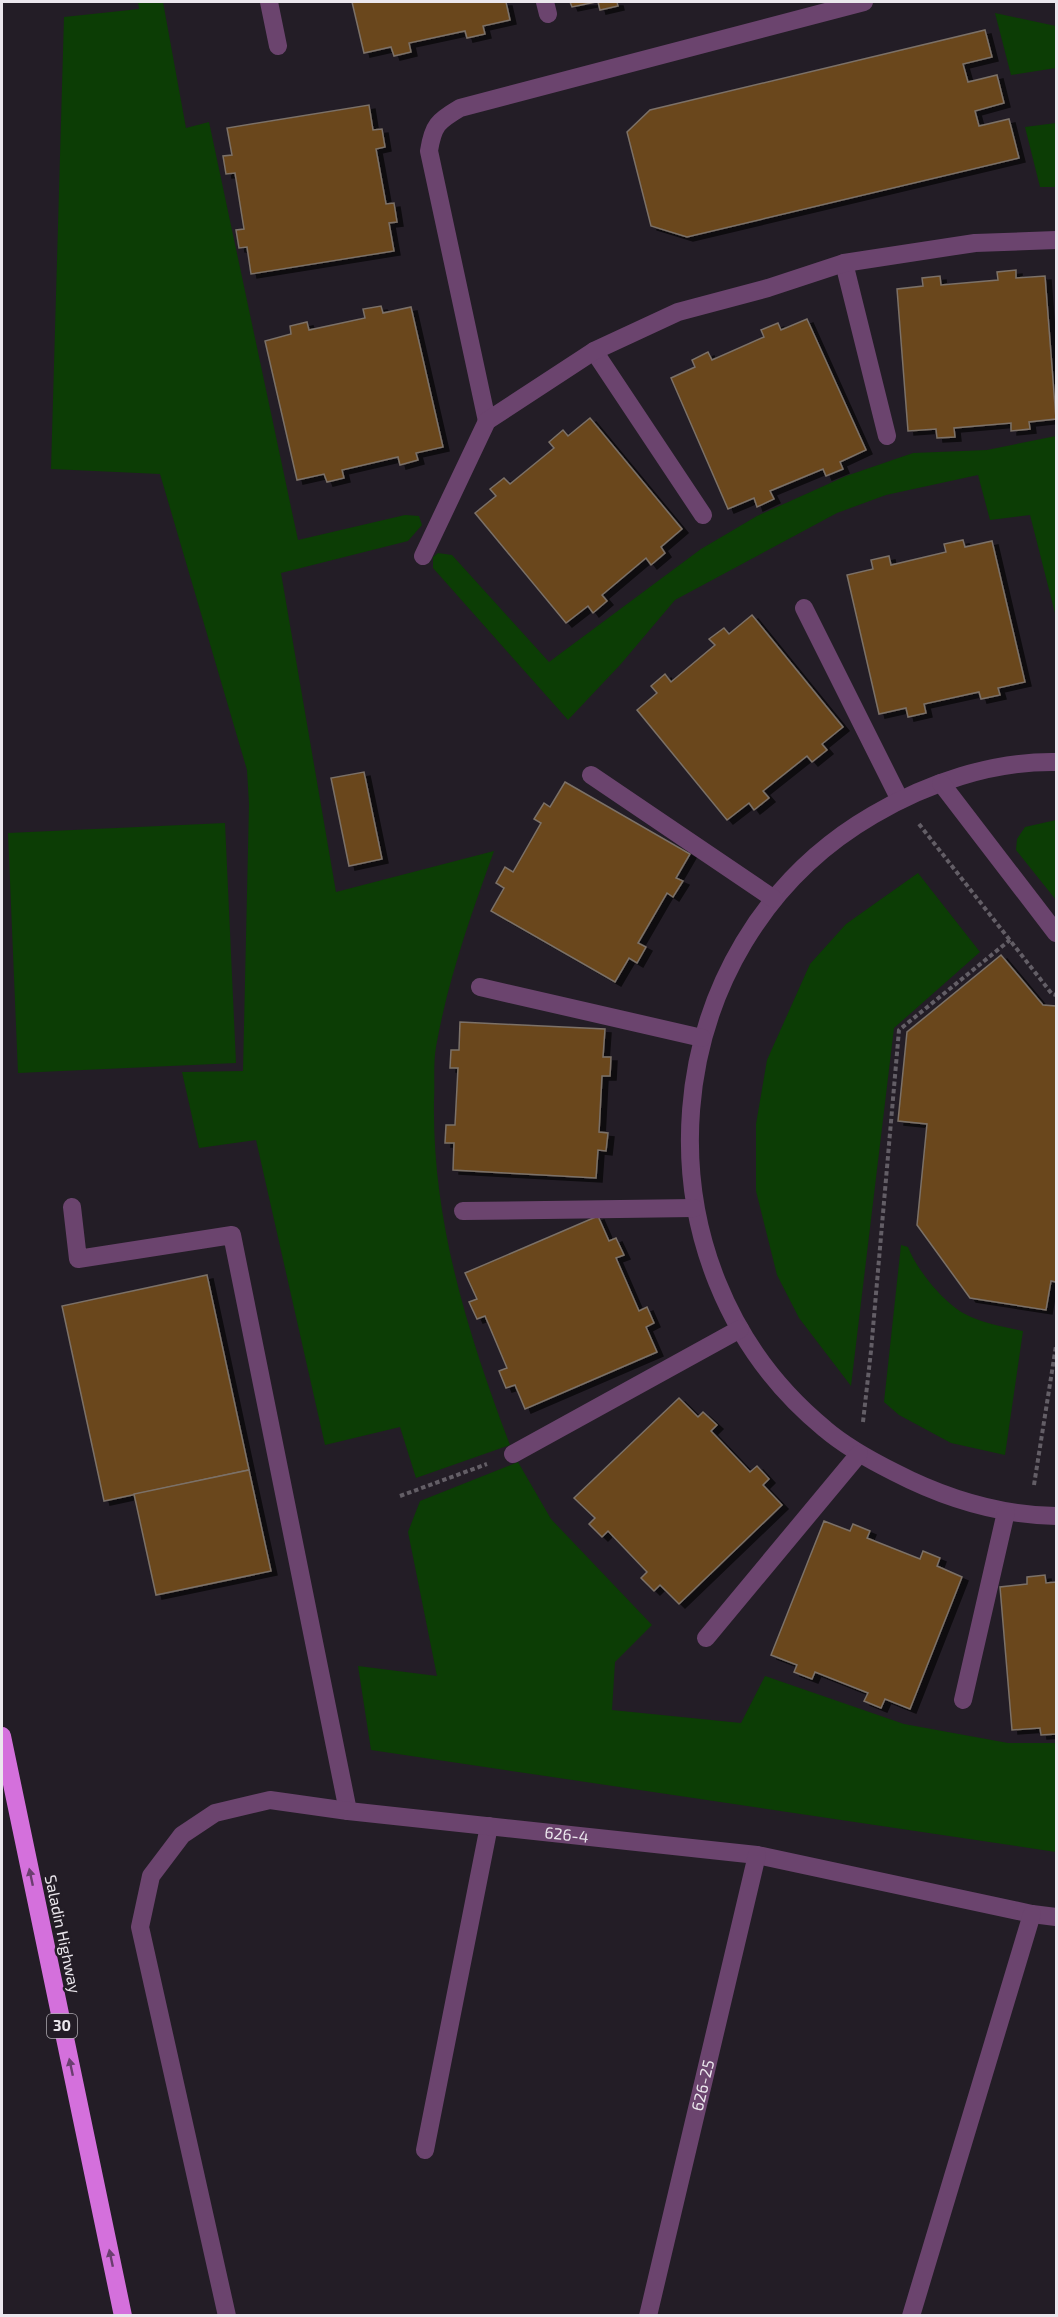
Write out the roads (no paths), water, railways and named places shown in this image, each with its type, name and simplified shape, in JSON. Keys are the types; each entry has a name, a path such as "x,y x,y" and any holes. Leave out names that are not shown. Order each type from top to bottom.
{"highway":[{"name":"Saladin Highway","path":"2,1736 123,2316"}],"street":[{"path":"269,2 278,46"},
{"path":"487,421 429,151 432,132 442,119 460,108 864,2"},
{"path":"423,556 487,421 594,351 678,312 768,288 844,263 975,243 1056,240"},
{"path":"844,263 887,436"},
{"path":"594,351 704,515"},
{"path":"804,608 900,800"},
{"path":"1056,762 992,768 941,783 900,800 854,826 828,846 774,898 744,941 734,960 720,988 702,1038 691,1094 689,1140 694,1208 705,1250 720,1291 740,1329 764,1365 793,1399 824,1429 859,1454 929,1491 1006,1512 1056,1515"},
{"path":"591,775 774,898"},
{"path":"941,783 1056,933"},
{"path":"480,987 702,1038"},
{"path":"72,1207 78,1258 232,1235 348,1811"},
{"path":"463,1211 694,1208"},
{"path":"513,1454 740,1329"},
{"path":"706,1638 859,1454"},
{"path":"963,1700 1006,1512"},
{"name":"626-4","path":"227,2316 140,1927 151,1876 182,1835 215,1813 270,1800 348,1811 757,1855 1032,1914 1056,1917"},
{"path":"424,2150 489,1826"},
{"name":"626-25","path":"648,2316 757,1855"},
{"path":"910,2316 1032,1914"}]}
